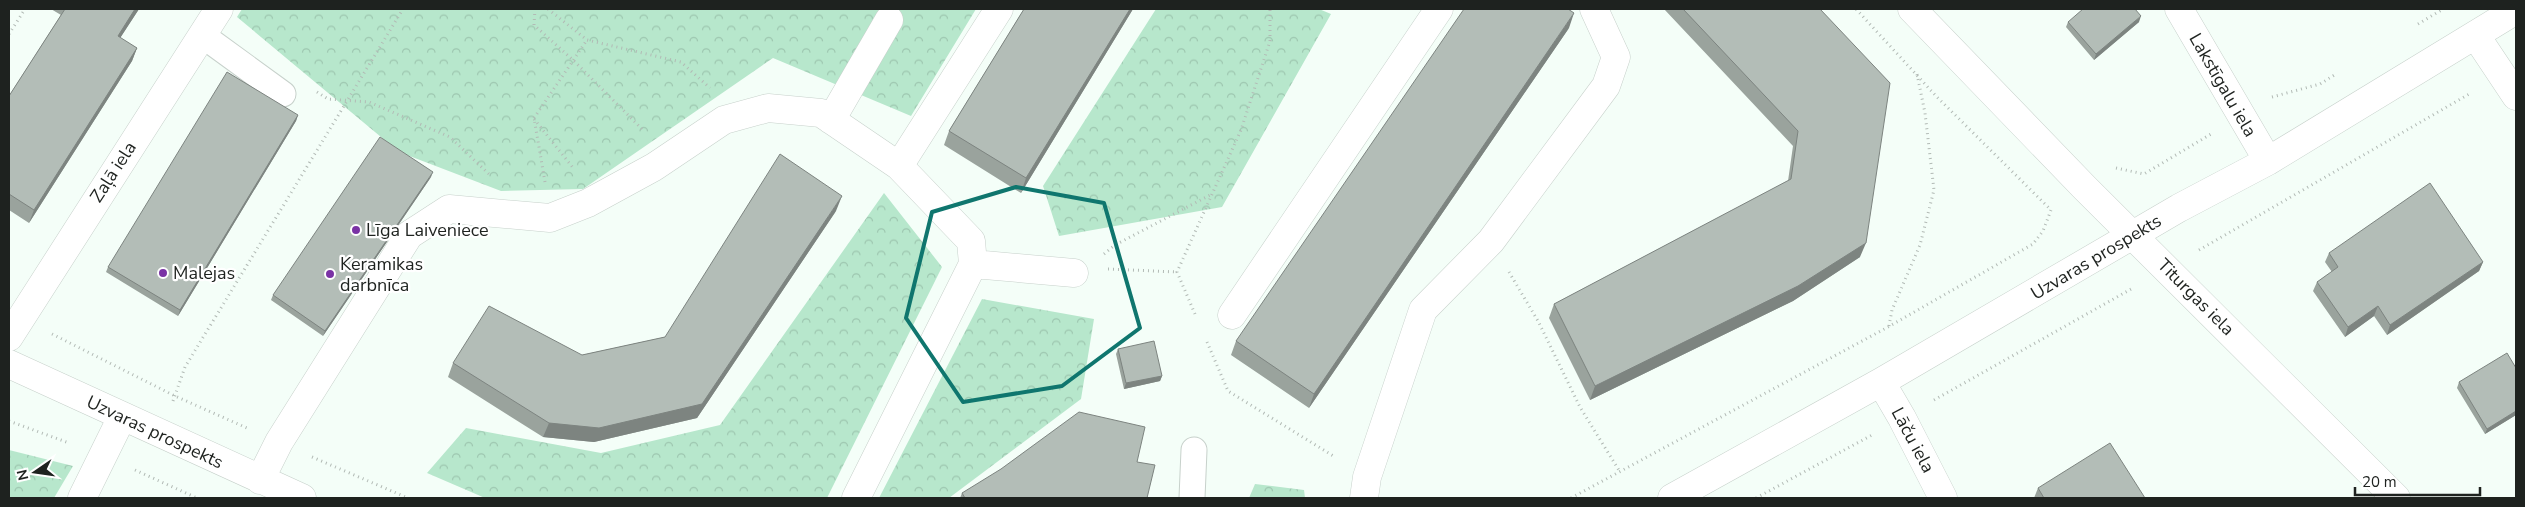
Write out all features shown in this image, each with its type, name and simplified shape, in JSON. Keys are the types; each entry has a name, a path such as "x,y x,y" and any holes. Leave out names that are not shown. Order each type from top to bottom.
{"street":[{"name":"Zaļā iela","path":"14,327 219,9"},
{"path":"899,166 998,9"},
{"path":"1232,315 1439,9"},
{"path":"1364,498 1367,477 1423,310 1491,241 1606,86 1616,57 1594,9"},
{"name":"Titurgas iela","path":"1912,9 2086,188 2396,498"},
{"name":"Lakstīgalu iela","path":"2179,9 2268,161"},
{"name":"Uzvaras prospekts","path":"1672,498 1881,382 2133,235 2268,161 2516,10"},
{"path":"831,120 889,20"},
{"path":"2476,36 2509,85"},
{"path":"260,480 279,442 409,235 449,209 550,218 596,198 669,157 724,120 768,108 821,113 899,166 971,241 974,264 856,498"},
{"path":"974,264 1082,271"},
{"name":"Uzvaras prospekts","path":"9,364 302,498"},
{"name":"Lāču iela","path":"1881,382 1902,418 1943,498"},
{"path":"82,498 122,417"}],"lane":[{"path":"202,35 283,94"},
{"path":"1192,498 1194,450"}],"path":[{"path":"9,34 25,9"},
{"path":"138,471 159,433 185,367 346,99 403,9"},
{"path":"535,9 534,25 572,60 669,157"},
{"path":"548,9 587,40 681,62 709,87 724,120"},
{"path":"1856,9 2051,210"},
{"path":"2411,28 2443,9"},
{"path":"550,218 534,118 587,40"},
{"path":"1888,327 1892,310 1920,245 1934,190 1926,113 1917,74"},
{"path":"1571,498 1888,327 2034,244 2043,231 2051,210 2117,168 2144,174 2241,117 2267,99 2320,84 2337,74"},
{"path":"1756,498 2168,268 2509,85"},
{"path":"283,94 308,87 328,99 369,102 450,136 499,184 514,215"},
{"path":"534,118 596,198"},
{"path":"1082,271 1115,245 1212,194"},
{"path":"1491,241 1538,321 1580,407 1620,472"},
{"path":"1082,271 1177,272"},
{"path":"14,327 408,498"}],"highlighted area":[{"path":"1016,187 1104,203 1140,328 1062,386 963,402 906,318 932,212"}],"green space":[{"path":"242,9 976,9 911,116 773,58 583,189 501,191 399,152 237,17"},
{"path":"1156,9 1319,9 1331,14 1222,207 1059,236 1043,186"},
{"path":"884,193 942,267 827,498 485,498 427,473 466,428 601,453 720,425"},
{"path":"982,299 1094,319 1081,399 949,498 879,498"},
{"path":"9,450 73,466 54,498 9,498"},
{"path":"1255,484 1304,490 1305,498 1249,498"}],"building":[{"path":"65,9 135,9 118,36 137,48 34,210 9,194 9,96"},
{"path":"1024,9 1130,9 1026,178 949,131"},
{"path":"1464,9 1568,9 1574,13 1314,394 1236,341"},
{"path":"1683,9 1820,9 1890,83 1866,243 1798,286 1595,386 1554,304 1791,179 1798,131"},
{"path":"2083,9 2135,9 2141,16 2096,54 2068,22"},
{"path":"227,72 298,115 180,310 108,267"},
{"path":"380,137 433,172 325,331 273,295"},
{"path":"780,154 842,196 702,404 599,428 549,423 453,363 489,306 582,355 665,337"},
{"path":"2430,183 2483,262 2390,325 2378,306 2348,327 2317,282 2338,267 2329,253"},
{"path":"1154,341 1162,376 1126,383 1118,349"},
{"path":"2507,353 2516,368 2516,411 2487,429 2459,382"},
{"path":"1079,412 1145,427 1137,462 1155,465 1147,498 965,498 962,493 1001,469"},
{"path":"2110,443 2145,498 2044,498 2038,488"}],"place":[{"name":"Līga Laiveniece","path":"356,230"},
{"name":"Malejas","path":"163,273"},
{"name":"Keramikas darbnīca","path":"330,274"}]}
